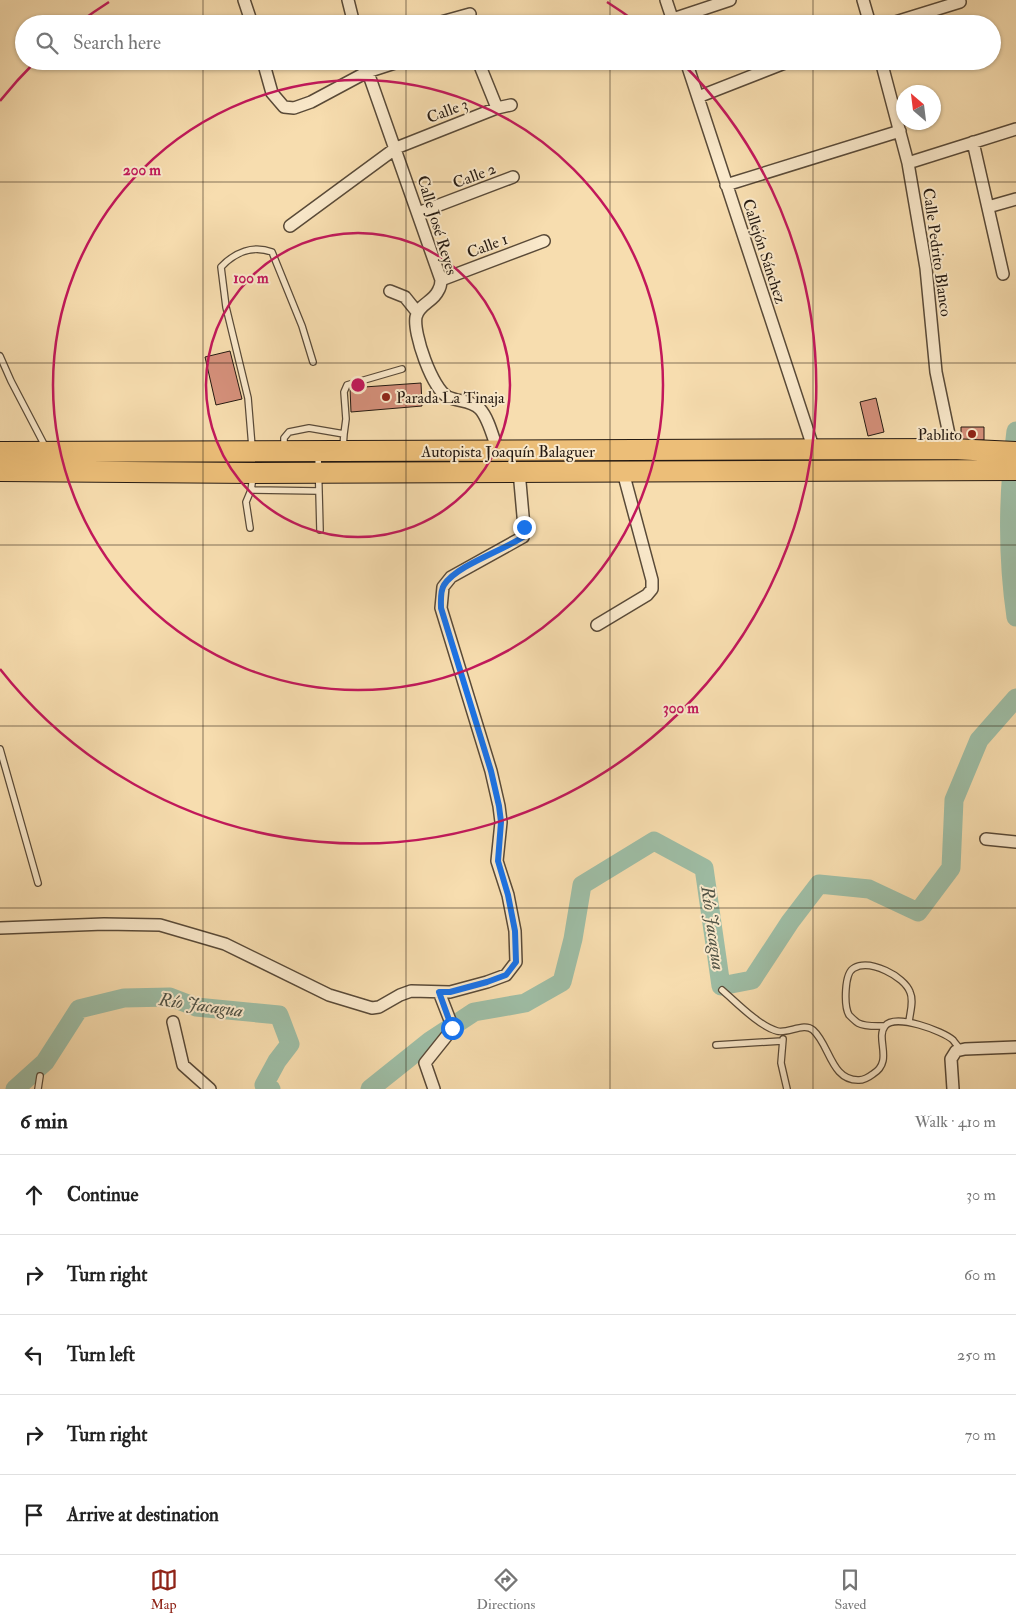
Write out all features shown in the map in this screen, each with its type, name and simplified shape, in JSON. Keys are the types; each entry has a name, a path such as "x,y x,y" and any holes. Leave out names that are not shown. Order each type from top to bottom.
{"highway":[{"name":"Autopista Joaquín Balaguer","path":"0,452 318,452 343,443 498,451 952,449 1016,452"},
{"name":"Autopista Joaquín Balaguer","path":"0,471 252,482 318,482 519,471 1016,470"}],"street":[{"path":"244,0 249,15"},
{"path":"348,0 352,15"},
{"path":"666,0 671,15"},
{"path":"691,15 730,0"},
{"path":"863,0 867,15"},
{"path":"918,15 960,2"},
{"path":"265,70 272,94 284,107 294,108 311,102 361,70"},
{"name":"Calle José Reyes","path":"367,70 441,280 439,291 417,312"},
{"path":"482,70 497,108"},
{"name":"Callejón Sánchez","path":"689,70 814,450"},
{"path":"698,97 767,70"},
{"name":"Calle Pedrito Blanco","path":"883,70 908,163 926,268 936,372 952,449"},
{"name":"Calle 3","path":"290,226 396,148 497,108 511,105"},
{"path":"908,163 1016,129"},
{"path":"726,185 900,131"},
{"path":"973,142 1003,274"},
{"name":"Calle 2","path":"418,213 513,177"},
{"path":"988,207 1016,199"},
{"name":"Calle 1","path":"441,280 544,241"},
{"path":"390,291 405,297 417,312 416,330 430,375 437,386 442,393 449,397 472,403 480,409 498,451"},
{"path":"0,928 104,924 160,925 225,944 329,995 372,1008 379,1007 411,991 450,992 506,975 516,962 515,931 508,895 498,861 501,822 499,806 488,762 441,608 443,587 451,577 523,537 524,527 519,471"},
{"path":"597,624 646,595 652,589 652,580 623,472"},
{"path":"986,839 1016,842"},
{"path":"434,1089 425,1063 452,1028 439,992"},
{"path":"173,1022 183,1065 210,1089"},
{"path":"953,1089 951,1059 953,1054 960,1049 1016,1047"}],"lane":[{"path":"253,452 248,398 226,307 221,267 228,259 241,252 254,249 264,249 272,252 302,326 313,362"},
{"path":"0,356 11,381 49,452"},
{"path":"285,451 285,435 293,430 309,428 343,443 346,419 344,392 347,385 402,369"},
{"path":"318,452 320,530"},
{"path":"250,528 246,502 252,482"},
{"path":"0,749 38,882"},
{"path":"909,1022 912,1003 910,991 904,983 883,968 861,965 848,972 846,1006 849,1015 858,1023 885,1026 891,1022 909,1022 936,1031 952,1040 960,1049"},
{"path":"722,990 761,1022 774,1030 784,1032 803,1027 810,1028 816,1033 840,1074 850,1080 862,1080 880,1070 883,1062 883,1032 885,1026"},
{"path":"784,1032 781,1063 787,1089"},
{"path":"716,1045 782,1041"},
{"path":"38,1089 40,1076"}],"building":[{"path":"230,351 242,399 216,405 205,357"},
{"name":"Parada La Tinaja","path":"421,383 422,406 351,412 350,388"},
{"path":"876,398 884,432 868,436 860,402"},
{"name":"Pablito","path":"961,427 984,427 984,440 961,441"}],"waterway":[{"name":"Río Jacagua","path":"1016,431 1010,501 1011,571 1016,617"},
{"name":"Río Jacagua","path":"370,1089 430,1041 474,1012 525,1003 562,982 573,939 582,885 654,841 704,868 721,986 752,980 790,922 819,884 869,889 918,912 951,868 954,800 979,740 1016,698"},
{"name":"Río Jacagua","path":"15,1089 45,1062 79,1009 124,998 170,997 196,1007 279,1015 290,1044 277,1061 264,1085 271,1089"}],"place":[{"name":"Parada La Tinaja","path":"386,397"},
{"name":"Pablito","path":"972,434"}],"route":[{"path":"452,1028 439,992 450,992 506,975 516,962 515,931 508,895 498,861 501,822 499,806 491,771 441,608 443,587 451,577 463,569 523,537 524,527"}]}
